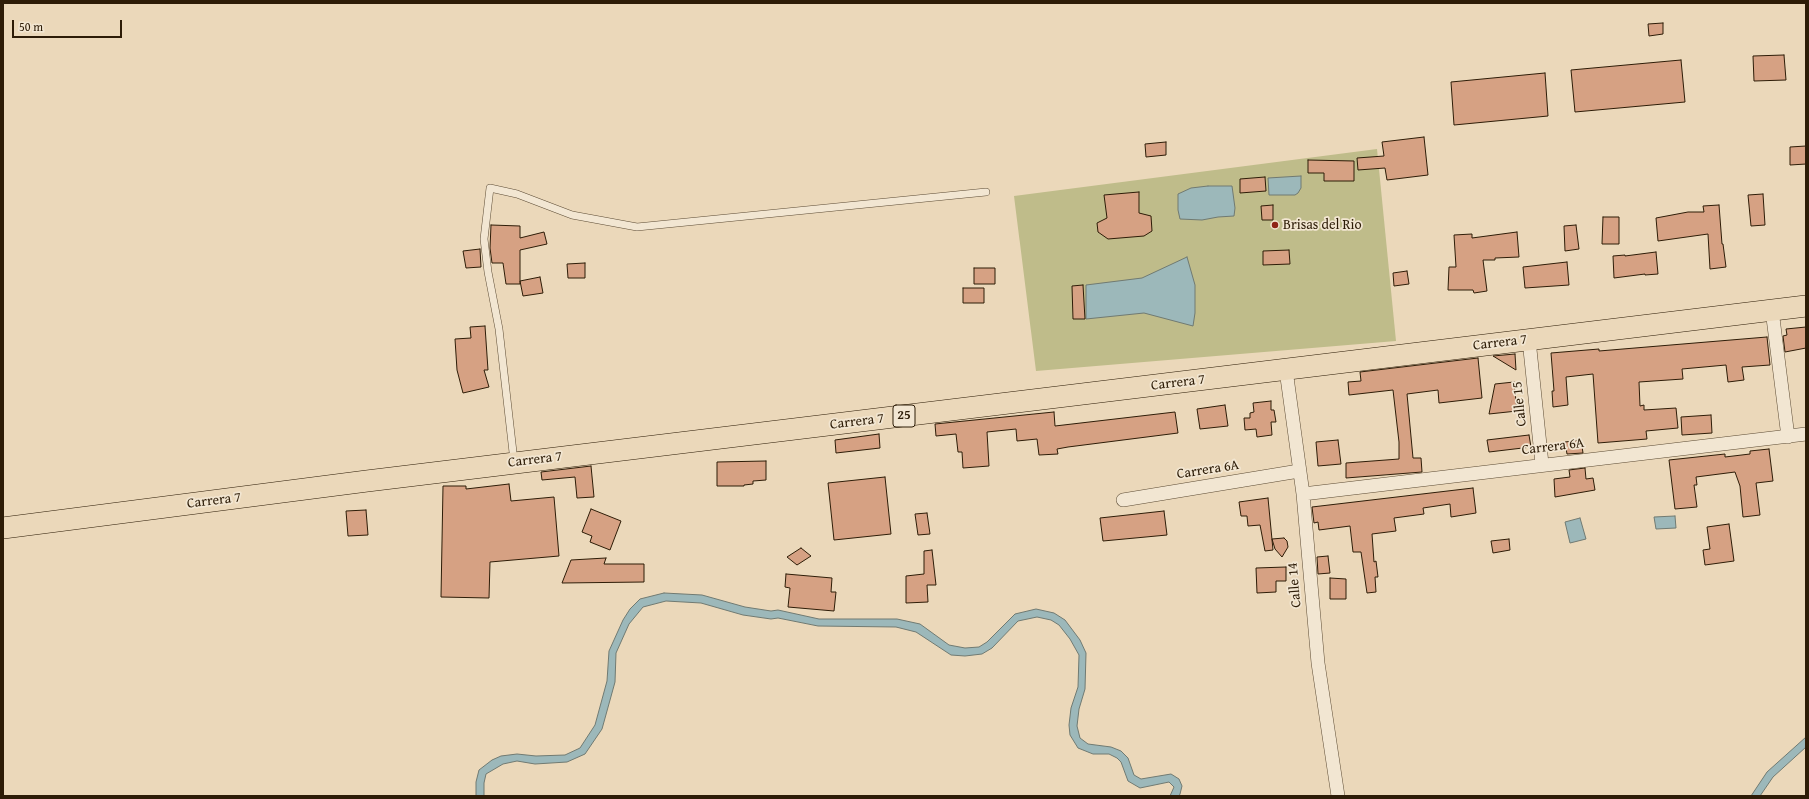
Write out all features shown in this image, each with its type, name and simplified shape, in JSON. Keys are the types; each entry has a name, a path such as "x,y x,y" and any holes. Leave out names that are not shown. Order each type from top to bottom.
{"main road":[{"name":"Carrera 7","path":"3,528 514,463 1806,306"}],"street":[{"path":"1772,310 1788,437"},
{"name":"Calle 15","path":"1529,340 1542,464"},
{"name":"Calle 14","path":"1286,370 1303,494 1318,663 1338,796"},
{"name":"Carrera 6A","path":"1303,494 1542,464 1806,434"},
{"name":"Carrera 6A","path":"1123,500 1299,471"}],"lane":[{"path":"514,463 499,329 488,272 484,239 490,188 517,194 572,215 637,227 986,192"}],"shaded area":[{"path":"1377,149 1396,341 1036,371 1014,196"}],"water":[{"path":"1301,176 1301,188 1295,195 1269,195 1268,178"},
{"path":"1232,186 1235,208 1234,216 1202,220 1180,219 1178,210 1178,194 1191,188"},
{"path":"1187,257 1195,285 1195,313 1193,326 1144,313 1086,319 1086,285 1142,278"},
{"path":"1675,516 1676,528 1656,529 1654,517"},
{"path":"1580,518 1586,539 1570,543 1565,522"},
{"path":"664,593 702,595 745,607 771,611 778,610 819,619 897,619 920,624 949,645 965,648 979,647 987,642 1015,614 1036,609 1054,613 1065,620 1080,640 1086,653 1085,689 1079,709 1077,726 1080,738 1088,744 1111,747 1121,751 1128,758 1134,775 1141,779 1171,774 1179,779 1182,786 1180,794 1179,796 1170,796 1174,787 1169,782 1140,788 1128,781 1121,762 1117,758 1109,754 1093,754 1078,748 1070,735 1069,725 1071,708 1078,687 1079,655 1070,639 1059,625 1051,620 1037,617 1018,621 992,648 982,654 965,656 951,655 916,632 896,627 818,626 778,618 771,619 743,615 701,603 666,601 643,607 629,624 616,653 615,682 602,729 585,754 567,762 535,764 517,761 503,764 486,774 484,796 476,796 476,782 479,770 492,760 501,756 517,754 536,756 565,755 580,748 595,725 607,681 609,651 623,620 630,609 640,599"},
{"path":"1806,737 1806,747 1773,777 1760,796 1751,796 1767,772"}],"building":[{"path":"1663,23 1663,34 1649,36 1648,24"},
{"path":"1784,55 1786,80 1754,81 1753,56"},
{"path":"1681,60 1685,102 1575,112 1571,70"},
{"path":"1545,73 1548,116 1454,125 1451,82"},
{"path":"1424,137 1428,175 1387,180 1385,168 1358,170 1357,158 1384,156 1382,142"},
{"path":"1166,142 1166,155 1146,157 1145,144"},
{"path":"1806,146 1806,164 1790,165 1790,147"},
{"path":"1308,160 1354,161 1354,181 1324,181 1324,173 1308,173"},
{"path":"1265,177 1266,191 1240,193 1240,179"},
{"path":"1139,192 1139,213 1151,216 1152,231 1144,236 1108,239 1098,232 1097,223 1107,218 1104,195"},
{"path":"1763,194 1765,225 1751,226 1748,195"},
{"path":"1273,205 1273,220 1262,220 1261,206"},
{"path":"1719,205 1722,244 1726,267 1710,269 1708,234 1658,241 1656,218 1688,212 1704,212 1703,206"},
{"path":"1603,217 1619,217 1619,244 1602,244"},
{"path":"491,225 520,226 520,238 544,232 547,244 520,250 520,284 506,284 503,263 492,263 490,248"},
{"path":"1576,225 1579,249 1565,251 1564,226"},
{"path":"1517,232 1519,257 1483,260 1487,291 1474,293 1473,290 1448,290 1449,267 1456,267 1454,235 1472,234 1472,238"},
{"path":"480,249 481,267 466,268 463,251"},
{"path":"1289,250 1290,264 1263,265 1263,251"},
{"path":"1656,252 1658,274 1614,278 1613,256"},
{"path":"1567,262 1569,285 1525,288 1523,267"},
{"path":"585,263 585,278 568,278 567,264"},
{"path":"974,268 995,268 995,284 974,284"},
{"path":"1407,271 1409,284 1394,286 1393,273"},
{"path":"540,277 543,293 523,296 520,281"},
{"path":"1083,285 1085,319 1073,319 1072,286"},
{"path":"963,288 984,288 984,303 963,303"},
{"path":"485,326 488,370 484,370 489,387 463,393 457,370 455,339 471,338 470,327"},
{"path":"1806,327 1806,348 1785,352 1783,336 1787,335 1786,329"},
{"path":"1767,337 1770,365 1742,367 1744,380 1728,382 1726,365 1682,369 1683,379 1639,382 1640,406 1644,405 1644,410 1676,408 1678,428 1646,431 1647,439 1598,443 1593,374 1566,377 1568,405 1553,407 1552,391 1554,391 1551,353 1599,349 1599,351"},
{"path":"1515,354 1516,370 1493,356"},
{"path":"1478,358 1482,398 1439,403 1438,390 1407,394 1413,458 1421,458 1422,472 1346,478 1346,463 1399,459 1399,442 1393,390 1349,395 1348,382 1361,381 1360,372"},
{"path":"1514,382 1517,411 1489,414 1495,384"},
{"path":"1271,401 1271,410 1274,410 1276,422 1271,422 1272,435 1257,437 1256,429 1245,430 1244,418 1250,418 1250,413 1254,412 1253,403"},
{"path":"1225,405 1228,426 1200,429 1197,409"},
{"path":"1054,412 1055,426 1175,412 1178,433 1068,447 1057,449 1058,454 1039,455 1037,439 1017,441 1016,429 987,432 989,466 963,468 962,452 958,452 956,434 936,436 935,424"},
{"path":"1711,415 1712,433 1682,435 1681,417"},
{"path":"879,434 880,448 836,453 835,440"},
{"path":"1529,435 1531,447 1489,452 1487,440"},
{"path":"1338,440 1341,464 1318,466 1316,442"},
{"path":"1581,440 1583,453 1567,454 1565,442"},
{"path":"1769,449 1773,481 1756,483 1760,515 1743,517 1740,486 1735,472 1696,477 1697,485 1694,485 1697,507 1675,509 1669,460 1725,454 1725,457 1750,454 1750,451"},
{"path":"766,461 766,480 753,481 753,484 744,486 717,486 717,462"},
{"path":"591,466 594,497 577,498 575,477 542,480 541,472"},
{"path":"1585,468 1586,479 1593,478 1595,490 1555,497 1554,479 1570,477 1569,470"},
{"path":"885,477 891,534 834,540 828,483"},
{"path":"509,484 511,501 554,497 559,556 490,562 489,598 441,597 443,486 466,486 466,489"},
{"path":"1473,488 1476,513 1451,517 1450,504 1423,508 1424,514 1394,518 1396,531 1372,534 1374,562 1376,561 1378,577 1375,577 1376,592 1367,593 1361,552 1353,552 1350,526 1319,530 1318,522 1314,523 1312,507"},
{"path":"1268,498 1273,550 1265,551 1260,525 1248,526 1247,516 1241,516 1239,502"},
{"path":"591,509 621,521 610,550 590,542 592,536 582,532"},
{"path":"366,510 368,535 348,536 346,511"},
{"path":"1164,511 1167,535 1103,541 1100,518"},
{"path":"927,513 930,534 918,535 915,514"},
{"path":"1729,524 1734,561 1705,565 1703,550 1710,549 1707,527"},
{"path":"1284,538 1287,541 1288,547 1282,557 1275,549 1272,539"},
{"path":"1509,539 1510,550 1493,553 1491,541"},
{"path":"801,548 811,556 797,565 787,557"},
{"path":"932,550 936,585 927,585 928,602 906,603 906,576 924,574 924,551"},
{"path":"1328,556 1330,573 1318,574 1317,557"},
{"path":"606,558 604,564 644,564 644,582 562,583 571,560"},
{"path":"1286,567 1286,581 1276,581 1276,592 1257,593 1256,568"},
{"path":"786,574 832,578 831,592 836,592 834,611 788,607 790,588 785,587"},
{"path":"1330,578 1346,579 1346,599 1330,599"}],"place":[{"name":"Brisas del Rio","path":"1275,225"}]}
